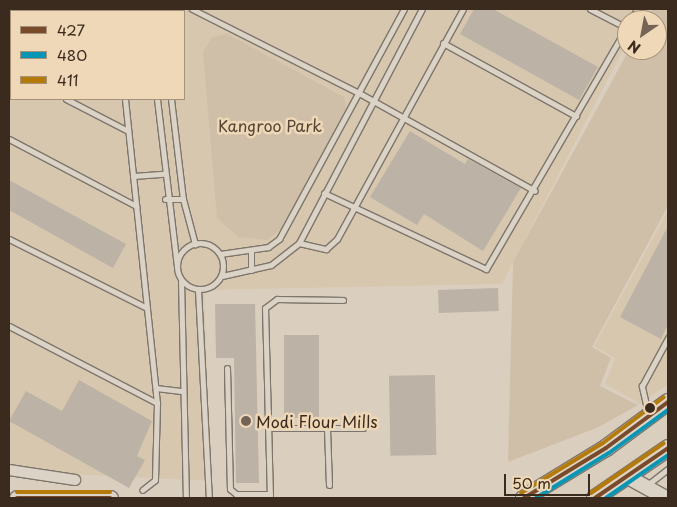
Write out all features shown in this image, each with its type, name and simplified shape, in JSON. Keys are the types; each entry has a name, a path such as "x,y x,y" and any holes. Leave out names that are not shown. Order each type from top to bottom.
{"main road":[{"path":"524,498 650,419 668,402"},
{"path":"595,498 668,448"},
{"path":"17,498 110,498"}],"street":[{"path":"9,470 75,480"},
{"path":"628,477 666,498"}],"lane":[{"path":"192,9 359,93 535,191"},
{"path":"220,254 252,251 279,239 404,9"},
{"path":"181,280 198,290 211,287 222,276 251,270 282,259 299,243 372,100 422,9"},
{"path":"299,243 326,249 337,239 351,209 462,9"},
{"path":"590,9 617,23"},
{"path":"443,43 576,116"},
{"path":"324,193 351,209 482,269 491,265 617,45"},
{"path":"68,100 128,131"},
{"path":"125,100 157,403 156,480 142,490"},
{"path":"158,100 166,199 177,267 181,280 182,391 186,498"},
{"path":"170,100 183,199 194,244"},
{"path":"9,138 136,206"},
{"path":"132,176 164,174"},
{"path":"166,199 183,199"},
{"path":"9,239 146,306"},
{"path":"177,267 181,253 194,244 210,245 220,254 222,276"},
{"path":"251,270 252,251"},
{"path":"198,290 209,498"},
{"path":"228,368 230,489 236,494 270,496 265,308 277,299 343,300"},
{"path":"9,326 157,403"},
{"path":"650,419 642,386 668,338"},
{"path":"156,388 182,391"},
{"path":"268,428 363,428"},
{"path":"327,428 329,485"},
{"path":"645,486 668,468"}],"shaded area":[{"path":"9,9 644,9 617,10 618,60 502,284 204,290 211,481 9,471"},
{"path":"668,211 668,384 640,404 605,384 615,358 594,346"}],"green space":[{"path":"668,9 668,206 592,347 611,358 600,386 638,405 599,427 508,462 513,262 624,60 667,60 667,10 651,10"},
{"name":"Kangroo Park","path":"227,34 344,97 347,112 281,229 267,240 238,237 217,218 203,52 212,37"}],"building":[{"path":"474,9 493,9 598,67 579,100 460,34"},
{"path":"410,131 465,164 468,159 521,188 483,251 424,214 417,225 370,197"},
{"path":"9,180 126,244 113,268 9,210"},
{"path":"668,226 668,324 661,339 620,317"},
{"path":"498,288 499,311 439,313 438,290"},
{"name":"Modi Flour Mills","path":"215,304 255,304 259,483 236,483 234,358 216,358"},
{"path":"284,335 319,335 319,418 284,418"},
{"path":"435,375 436,455 390,456 389,376"},
{"path":"79,380 152,421 137,456 145,460 129,488 9,421 26,391 62,411"}],"transit line":[{"name":"411","path":"521,493 603,443 664,397"},
{"name":"427","path":"524,498 606,448 668,402"},
{"name":"480","path":"536,498 609,453 668,410"},
{"name":"411","path":"591,493 664,443"},
{"name":"427","path":"595,498 668,448"},
{"name":"480","path":"606,498 668,455"},
{"name":"411","path":"17,492 110,492"},
{"name":"427","path":"17,498 110,498"}],"place":[{"name":"Modi Flour Mills","path":"246,421"}]}
